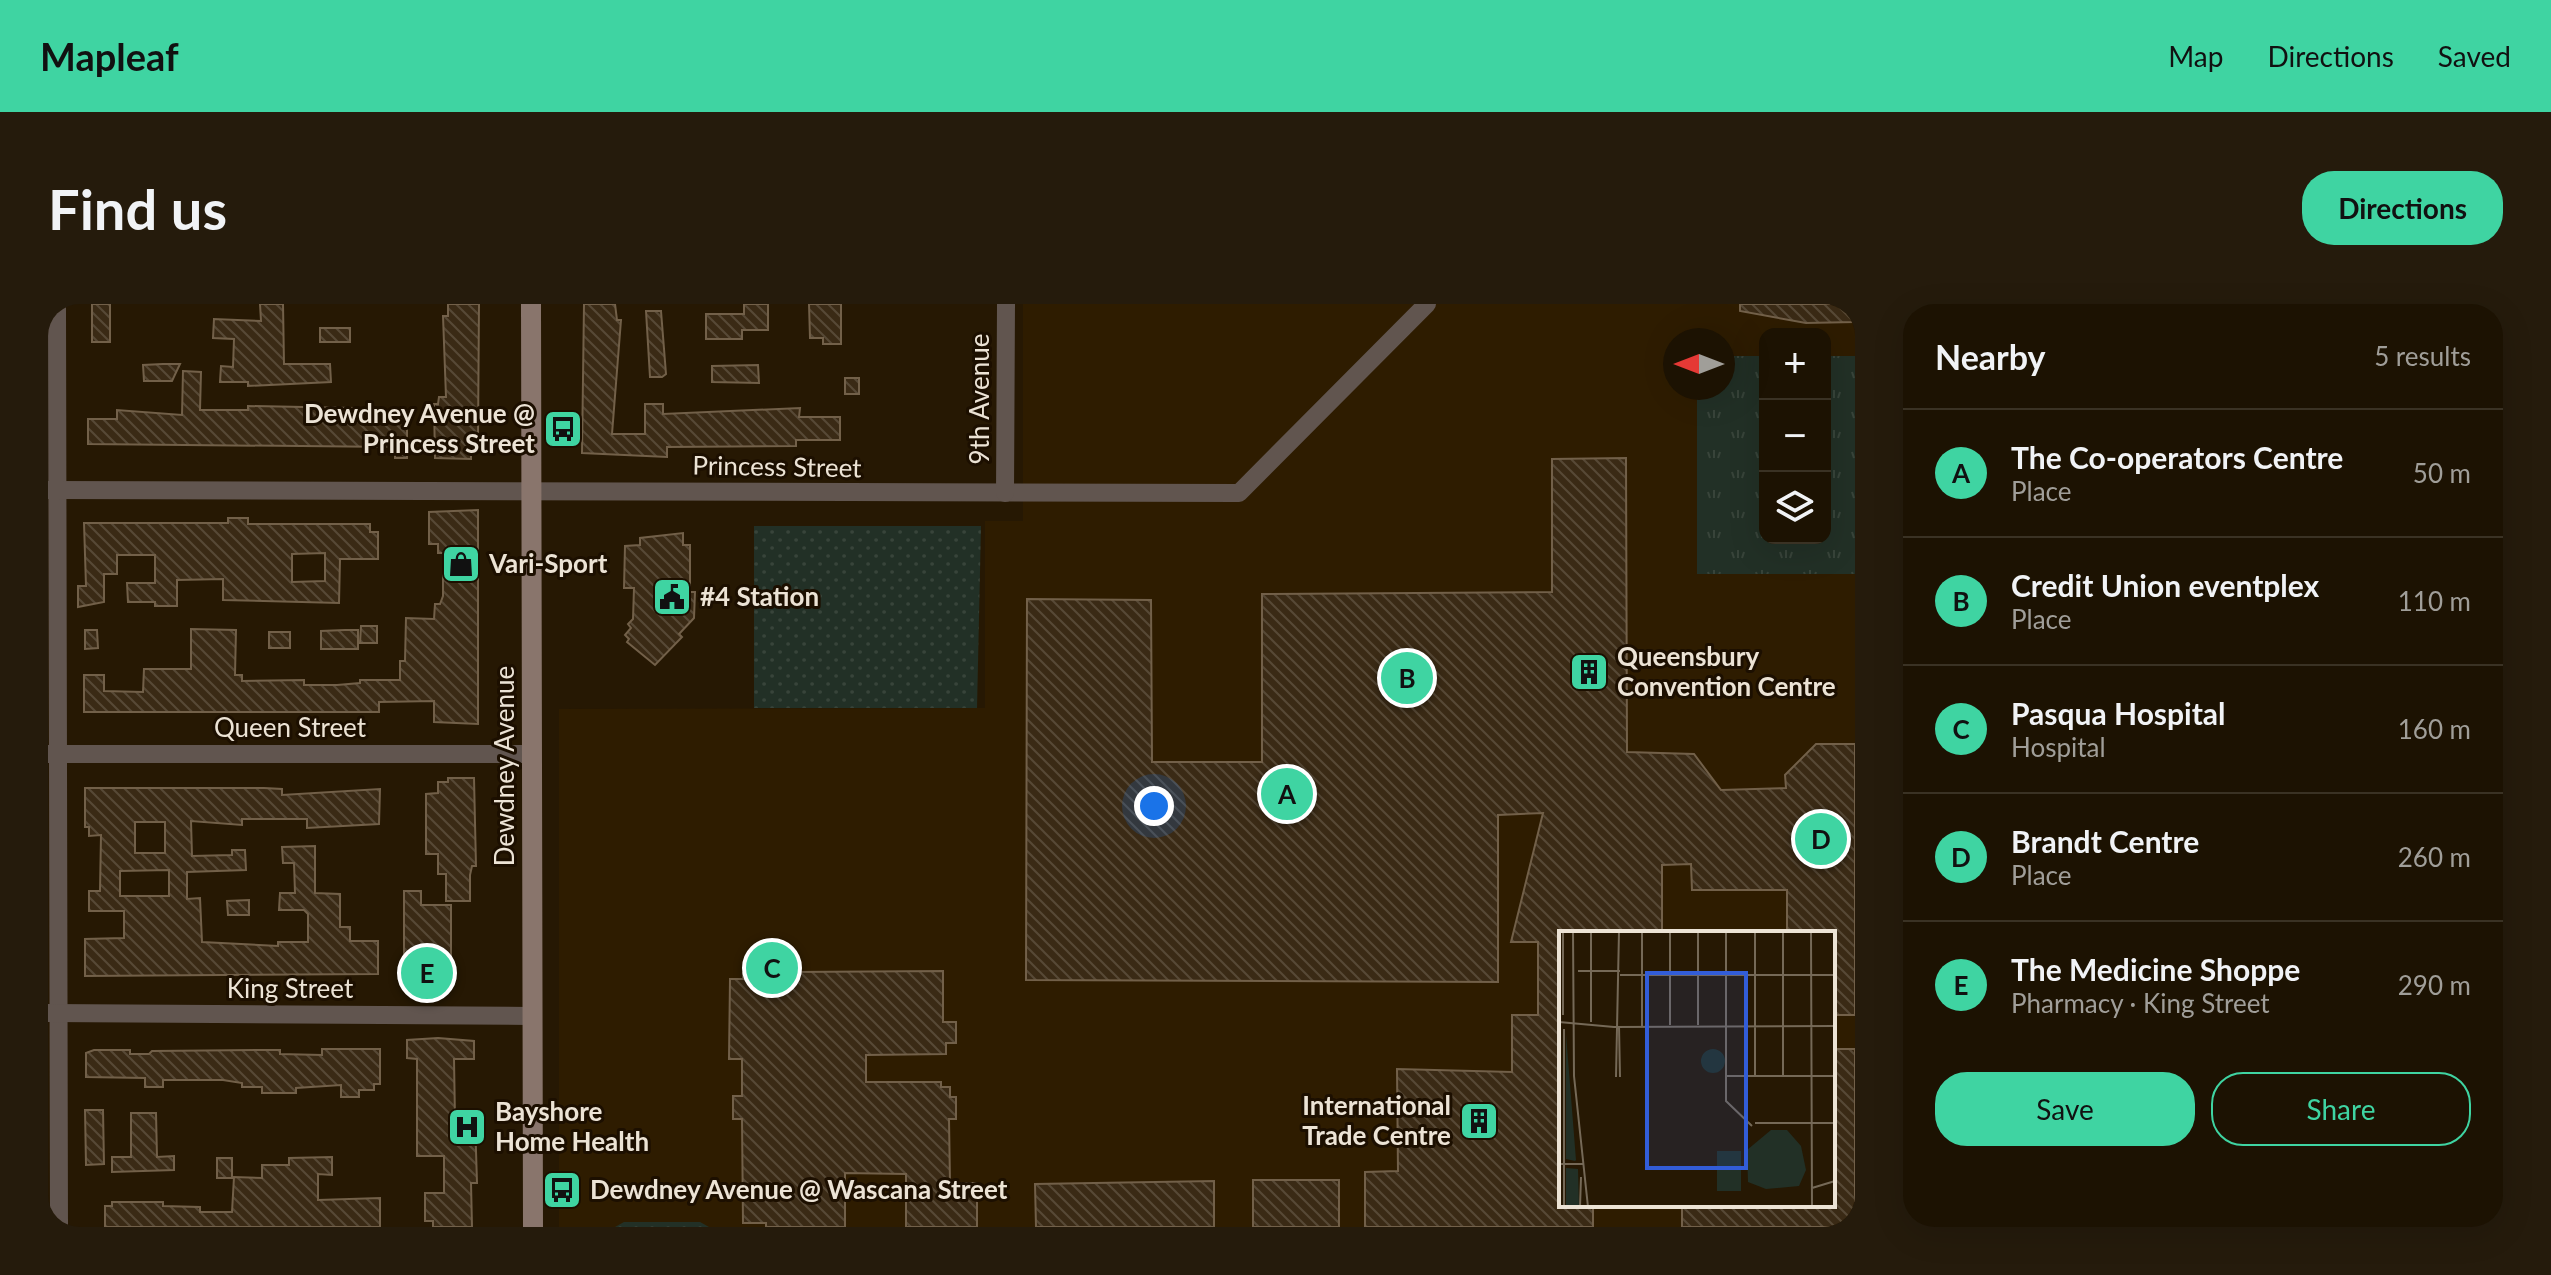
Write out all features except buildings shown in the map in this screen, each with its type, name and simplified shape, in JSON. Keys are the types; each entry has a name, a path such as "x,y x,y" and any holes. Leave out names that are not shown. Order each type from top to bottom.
{"main road":[{"name":"Dewdney Avenue","path":"531,304 533,1227"}],"street":[{"path":"57,304 52,490 53,1013 59,1227"},
{"name":"9th Avenue","path":"1005,493 1006,304"},
{"name":"Princess Street","path":"52,490 1239,493 1427,304"},
{"name":"Queen Street","path":"53,754 531,754"},
{"name":"King Street","path":"53,1013 531,1016"}],"shaded area":[{"path":"1023,304 1855,304 1855,1227 559,1227 559,709 985,708 985,521 1023,521"}],"green space":[{"path":"1735,356 1759,356 1759,544 1831,544 1831,356 1855,356 1855,574 1697,574 1697,400 1735,400"},
{"path":"754,526 981,526 977,708 754,708"},
{"path":"624,1222 700,1222 709,1227 615,1227"}],"place":[{"name":"Dewdney Avenue @ Princess Street","path":"563,429"},
{"name":"Vari-Sport","path":"461,564"},
{"name":"#4 Station","path":"672,597"},
{"name":"Queensbury Convention Centre","path":"1589,672"},
{"name":"Credit Union eventplex","path":"1407,678"},
{"name":"The Co-operators Centre","path":"1287,794"},
{"name":"Brandt Centre","path":"1821,839"},
{"name":"Pasqua Hospital","path":"772,968"},
{"name":"The Medicine Shoppe","path":"427,973"},
{"name":"International Trade Centre","path":"1479,1121"},
{"name":"Bayshore Home Health","path":"467,1127"},
{"name":"Dewdney Avenue @ Wascana Street","path":"562,1190"}]}
